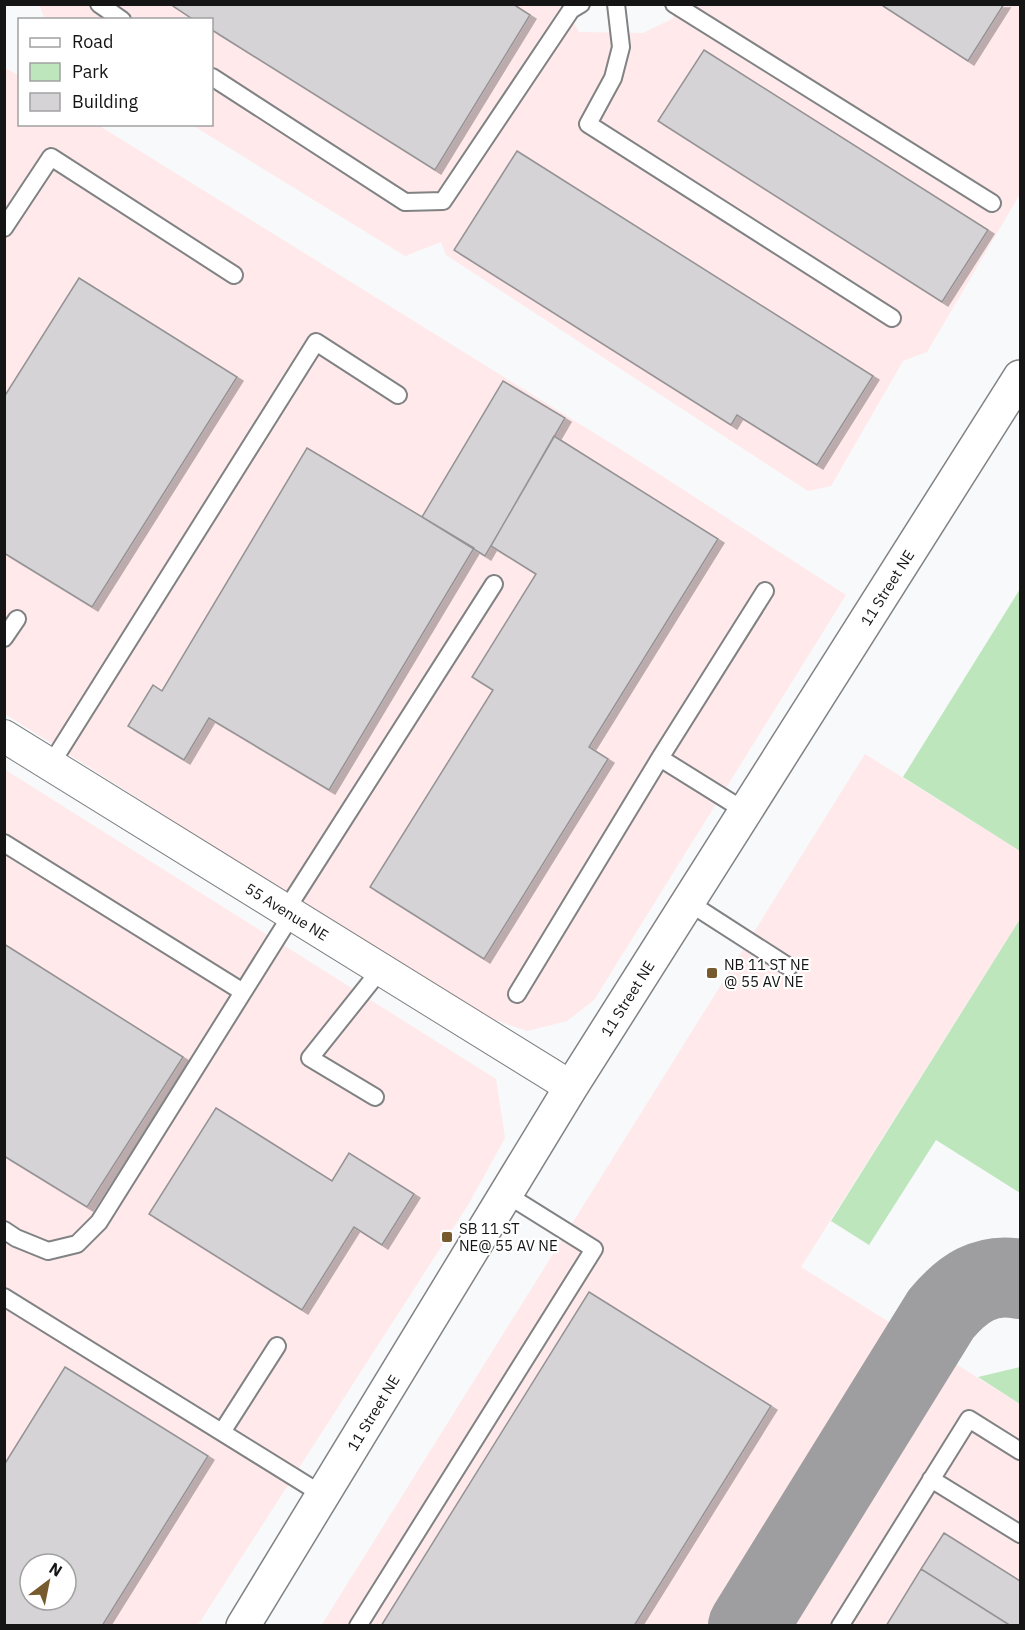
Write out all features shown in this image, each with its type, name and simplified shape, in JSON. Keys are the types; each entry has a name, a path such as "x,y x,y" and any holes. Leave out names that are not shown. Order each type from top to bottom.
{"street":[{"name":"11 Street NE","path":"243,1626 571,1087 1020,377"},
{"name":"55 Avenue NE","path":"4,735 571,1087"}],"lane":[{"path":"99,4 119,18"},
{"path":"213,78 405,202 442,201 571,10 580,4"},
{"path":"616,4 621,47 613,78 588,124 892,318"},
{"path":"674,4 992,203"},
{"path":"4,228 51,157 234,275"},
{"path":"51,764 316,342 398,395"},
{"path":"4,1230 16,1238 48,1251 77,1244 99,1222 494,584"},
{"path":"517,994 660,758 765,591"},
{"path":"4,638 17,619"},
{"path":"660,758 746,811"},
{"path":"4,843 243,992"},
{"path":"688,902 789,967"},
{"path":"375,1097 310,1058 381,969"},
{"path":"358,1626 594,1249 506,1194"},
{"path":"4,1298 323,1495"},
{"path":"222,1432 277,1346"},
{"path":"840,1626 969,1419 1020,1451"},
{"path":"931,1479 1020,1534"}],"shaded area":[{"path":"563,4 579,32 643,33 672,19 683,5 1020,5 1020,194 927,352 903,361 831,486 808,491 446,255 441,242 405,256 194,126 213,126 213,18 45,18 39,5"},
{"path":"4,67 18,75 18,126 100,126 628,454 846,595 594,1000 567,1021 527,1031 478,1014 5,714"},
{"path":"865,754 1020,851 1020,919 801,1267 1020,1404 1020,1625 321,1626"},
{"path":"4,769 496,1079 505,1138 468,1205 198,1625 5,1625"}],"green space":[{"path":"1020,589 1020,851 903,777"},
{"path":"1020,919 1020,1193 936,1140 869,1245 831,1221"},
{"path":"1020,1367 1020,1404 978,1377"}],"building":[{"path":"170,4 513,4 530,15 435,170 213,31 213,18 191,18"},
{"path":"880,4 1004,4 968,61"},
{"path":"704,50 988,230 942,302 658,121"},
{"path":"517,151 873,376 817,465 737,415 731,425 454,250"},
{"path":"79,278 237,377 92,607 4,553 4,397"},
{"path":"503,381 565,418 485,556 422,517"},
{"path":"554,436 718,539 589,747 608,759 484,959 370,887 493,690 472,677 536,574 491,546"},
{"path":"307,448 474,548 329,790 209,718 184,760 128,726 153,685 162,691"},
{"path":"4,944 183,1057 87,1207 4,1156"},
{"path":"216,1108 332,1181 349,1153 414,1194 382,1245 354,1227 302,1310 149,1214"},
{"path":"589,1292 771,1406 634,1626 381,1626"},
{"path":"65,1367 208,1456 102,1626 4,1626 4,1465"},
{"path":"944,1533 1020,1581 1020,1626 1011,1626 921,1569"},
{"path":"921,1569 1011,1626 886,1626"}],"taxiway":[{"path":"748,1626 941,1314 957,1297 975,1284 996,1278 1020,1279"}],"place":[{"name":"NB 11 ST NE @ 55 AV NE","path":"712,973"},
{"name":"SB 11 ST NE@ 55 AV NE","path":"447,1237"}]}
